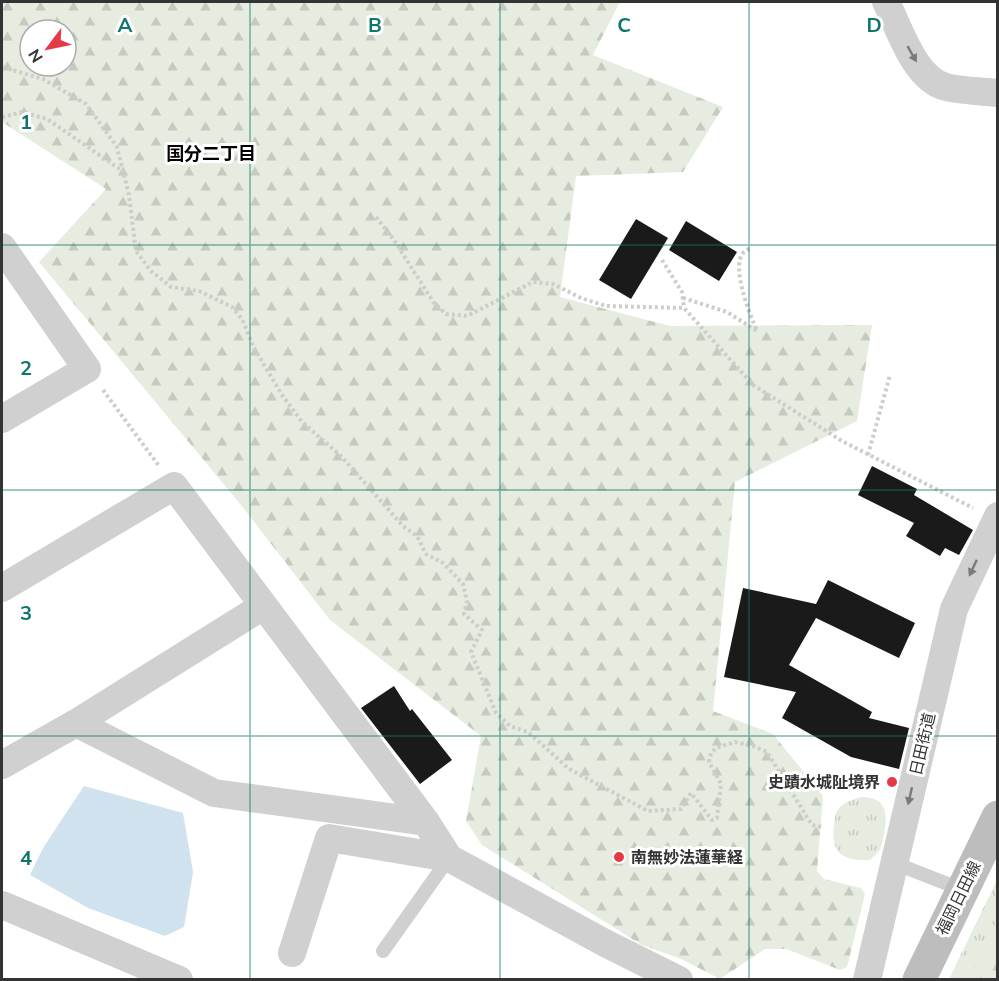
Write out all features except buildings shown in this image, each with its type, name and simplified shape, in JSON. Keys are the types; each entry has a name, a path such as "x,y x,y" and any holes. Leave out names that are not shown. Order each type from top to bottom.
{"main road":[{"name":"福岡日田線","path":"919,980 998,817"}],"street":[{"path":"886,2 911,55 931,79 944,87 998,93"},
{"path":"2,247 87,369 2,419"},
{"path":"2,588 171,482 426,822 448,858"},
{"name":"日田街道","path":"867,980 954,609 996,517"},
{"path":"2,765 76,723 263,606"},
{"path":"76,723 214,793 426,822"},
{"path":"292,953 329,838 448,858 605,943 679,980"},
{"path":"2,905 171,978"}],"lane":[{"path":"383,951 448,858"},
{"path":"894,863 963,890"}],"path":[{"path":"2,68 43,79 86,104 117,147 129,195 136,250 151,271 171,287 199,291 232,307 242,319 254,348 282,395 302,422 341,456 403,526 417,536 426,554 443,563 463,584 467,601 464,614 482,630 471,652 496,712 510,726 528,732 568,770 648,811 681,809 690,793 711,820 717,818 719,811 721,784 709,762 711,753 716,748 735,742 753,746 767,752 812,825 822,827"},
{"path":"2,117 22,112 46,119 124,172"},
{"path":"376,217 394,240 434,303 446,314 467,316 533,282 553,284 581,298 606,306 684,308"},
{"path":"683,297 727,312 757,331 747,308 741,278 742,254 751,248"},
{"path":"662,260 682,292 684,308 753,385 868,455 996,517"},
{"path":"87,369 171,482"},
{"path":"868,455 890,375"}],"green space":[{"path":"2,2 620,2 593,55 723,107 683,172 576,176 560,297 670,326 872,325 857,421 735,482 713,711 773,734 823,796 817,871 824,879 861,888 865,894 847,967 840,970 786,949 765,949 720,979 681,959 642,945 482,845 466,821 481,736 330,620 241,505 39,262 106,189 2,122"},
{"path":"861,797 881,803 886,820 881,846 870,860 846,857 841,854 834,843 837,811 845,803"},
{"path":"997,880 997,979 949,979"},
{"path":"997,948 997,979 968,979 978,961"}],"water":[{"path":"84,786 183,813 193,872 184,927 165,936 88,908 30,875 43,848"}],"place":[{"name":"史蹟水城阯境界","path":"892,782"},
{"name":"南無妙法蓮華経","path":"619,857"}],"district":[{"name":"国分二丁目","path":"211,154"}]}
